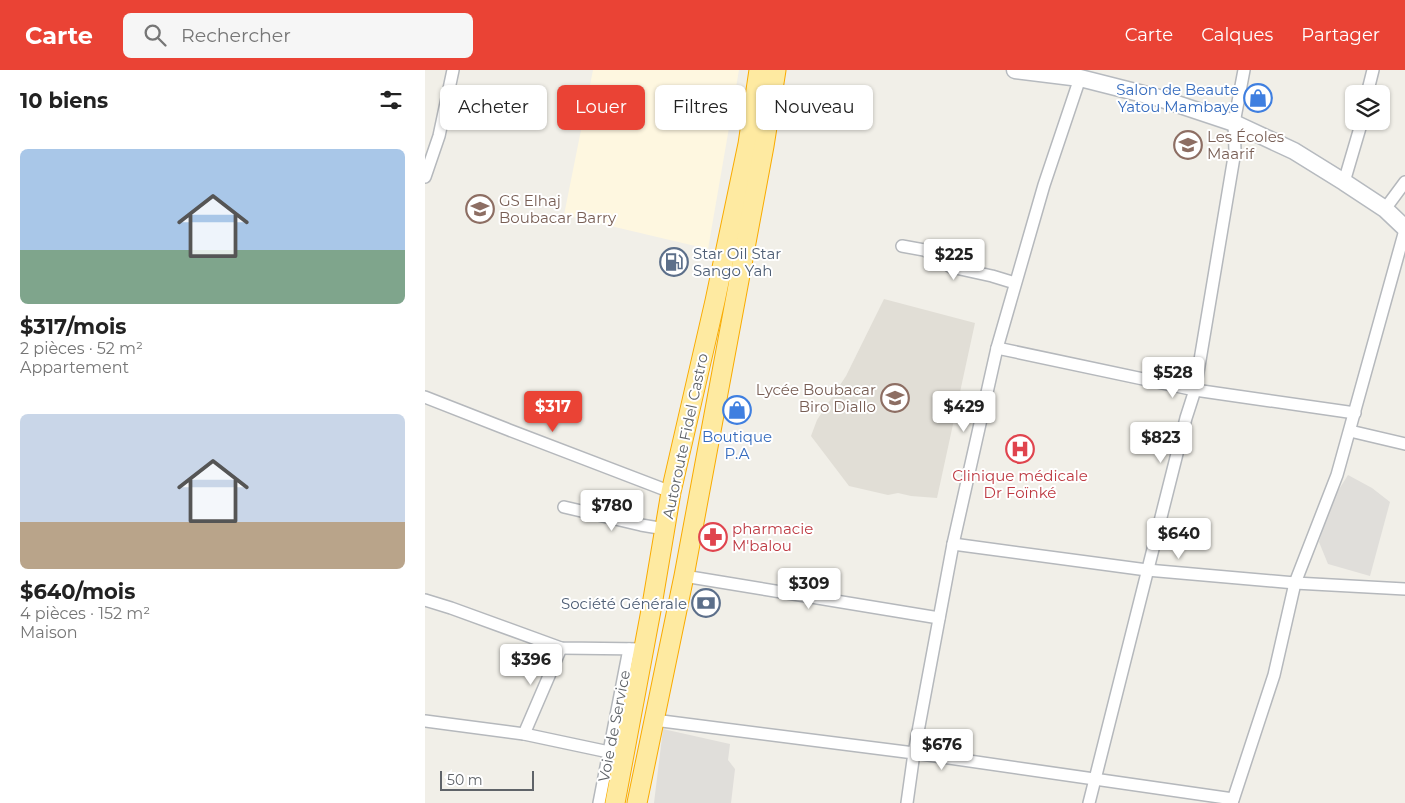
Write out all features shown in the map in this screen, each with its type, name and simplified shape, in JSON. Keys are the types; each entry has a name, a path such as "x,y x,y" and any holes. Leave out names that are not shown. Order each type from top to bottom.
{"highway":[{"name":"Autoroute Fidel Castro","path":"615,803 616,753 637,649 665,529 671,492 715,301 748,144 759,70"},
{"name":"Autoroute Fidel Castro","path":"774,85 777,70"},
{"path":"776,85 783,74 789,70"},
{"name":"Autoroute Fidel Castro","path":"637,803 684,576 767,130"}],"main road":[{"path":"1015,70 1080,78 1159,98 1234,122 1294,151 1344,182 1385,210 1405,229"}],"street":[{"path":"425,177 439,136 453,70"},
{"path":"1089,803 1186,418 1195,390 1235,150 1234,122 1244,70"},
{"path":"1369,85 1373,70"},
{"path":"907,803 953,544 997,348 1044,186 1080,78"},
{"path":"1344,182 1358,130"},
{"path":"1385,210 1405,182"},
{"path":"654,720 915,753 1233,801 1274,675 1295,583 1337,475 1405,229"},
{"path":"902,246 924,250 951,267 992,276 1015,284"},
{"path":"997,348 1195,390 1355,412"},
{"path":"425,397 671,492"},
{"path":"1350,430 1405,444"},
{"path":"564,507 665,529"},
{"path":"953,544 1147,570 1295,583 1405,589"},
{"path":"684,576 939,618"},
{"path":"425,600 561,648 637,649"},
{"path":"524,734 561,648"},
{"path":"425,721 524,734 616,753"},
{"name":"Voie de Service","path":"599,803 616,753"}],"shaded area":[{"path":"593,70 739,70 736,85 655,85 655,130 729,130 708,249 564,215 581,130 645,130 645,85 590,85"},
{"name":"Les Écoles Maarif","path":"1181,133 1198,136 1194,157 1178,154"},
{"name":"Lycée Boubacar Biro Diallo","path":"884,299 975,323 937,498 898,493 888,495 849,486 811,436 817,420 846,376"},
{"path":"1348,475 1372,488 1390,502 1370,576 1328,564 1319,542 1331,502"},
{"path":"663,729 730,744 728,760 735,769 731,803 654,803"}],"place":[{"name":"Salon de Beaute Yatou Mambaye","path":"1258,98"},
{"name":"Les Écoles Maarif","path":"1188,145"},
{"name":"GS Elhaj Boubacar Barry","path":"480,209"},
{"name":"Star Oil Star Sango Yah","path":"674,262"},
{"name":"Lycée Boubacar Biro Diallo","path":"895,398"},
{"name":"Boutique P.A","path":"737,410"},
{"name":"Clinique médicale Dr Foïnké","path":"1020,449"},
{"name":"pharmacie M'balou","path":"713,537"},
{"name":"Société Générale","path":"706,603"}]}
